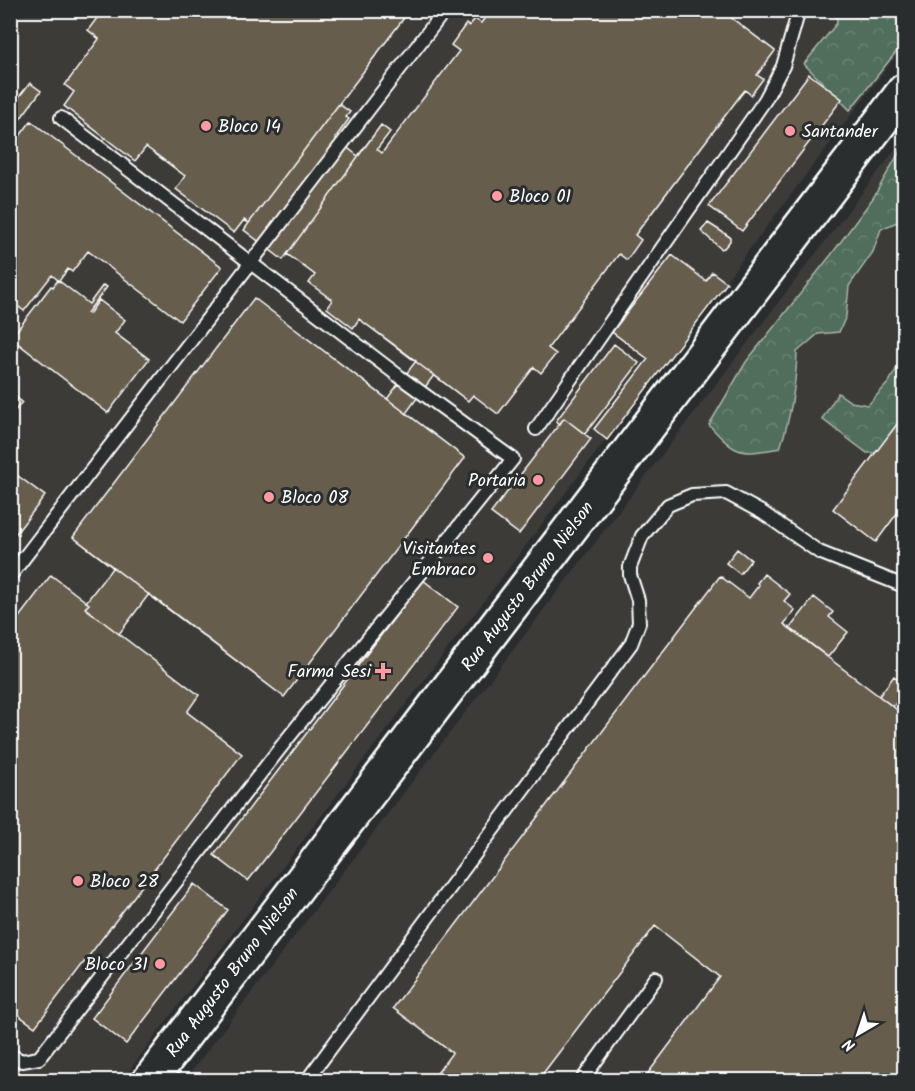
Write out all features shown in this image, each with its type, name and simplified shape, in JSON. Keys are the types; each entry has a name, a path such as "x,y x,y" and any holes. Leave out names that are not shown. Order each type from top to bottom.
{"main road":[{"name":"Rua Augusto Bruno Nielson","path":"150,1080 904,91"}],"lane":[{"path":"10,576 445,10"},
{"path":"536,429 765,100 783,66 798,11"},
{"path":"10,1055 22,1061 39,1058 288,738 513,459 251,264 61,118"},
{"path":"307,1080 631,644 639,624 638,600 630,575 630,567 642,536 668,505 692,495 726,493 763,513 819,552 904,586"},
{"path":"582,1080 656,978"}],"shaded area":[{"path":"10,11 904,11 904,45 122,1080 11,1080"},
{"path":"904,138 904,1080 185,1080 361,849"}],"green space":[{"path":"836,11 904,11 904,42 850,110 804,64 837,23"},
{"path":"904,144 904,219 881,229 873,252 849,286 846,316 839,332 818,334 797,352 792,401 780,448 747,452 733,448 709,425 746,362 873,198"},
{"path":"904,355 904,440 894,452 867,453 822,419 838,393 851,402 868,405 889,382"}],"building":[{"path":"103,10 111,10 118,15 121,10 410,10 339,104 350,112 346,117 349,119 335,138 358,156 381,125 390,132 377,149 382,153 459,51 451,45 466,24 469,26 475,19 481,23 491,10 721,10 775,51 757,75 763,79 751,95 745,90 740,96 635,235 641,240 627,260 619,254 548,348 556,354 541,373 534,367 498,414 473,395 468,401 434,375 406,413 465,458 284,697 149,594 119,634 85,608 89,604 86,602 113,567 73,537 254,298 387,399 416,361 359,319 353,328 327,308 332,300 309,283 315,275 287,254 283,260 244,230 249,223 244,220 234,233 176,189 185,176 146,147 135,161 64,106 74,92 65,85 99,39 88,30"},
{"name":"Bloco 14","path":"103,10 111,10 118,15 121,10 410,10 249,223 244,220 234,233 176,189 185,176 146,147 135,161 64,106 74,92 65,85 99,39 88,30"},
{"name":"Bloco 01","path":"491,10 721,10 775,51 757,75 763,79 751,95 745,90 740,96 635,235 641,240 627,260 619,254 548,348 556,354 541,373 534,367 498,414 473,395 468,401 359,319 353,328 327,308 332,300 309,283 315,275 287,254 381,125 390,132 377,149 382,153 459,51 451,45 466,24 469,26 475,19 481,23"},
{"path":"809,74 842,99 742,231 709,206"},
{"path":"30,83 41,91 12,130 10,108"},
{"path":"31,121 222,267 180,321 88,251 72,272 68,269 59,281 52,275 24,311 10,300 10,149"},
{"path":"708,223 730,237 730,241 724,248 721,249 701,231"},
{"path":"672,255 706,281 712,272 727,283 607,440 594,429 648,359 612,332"},
{"path":"58,280 89,304 103,285 107,287 87,313 89,314 99,300 125,320 115,333 149,359 108,413 11,338"},
{"name":"Bloco 08","path":"254,298 465,458 284,697 73,537"},
{"path":"614,344 639,363 585,434 564,418 560,424 556,421"},
{"path":"10,393 22,402 10,417"},
{"path":"904,415 904,504 876,542 833,509"},
{"name":"Portaria","path":"564,418 591,439 519,534 491,513"},
{"path":"10,470 45,496 10,541"},
{"path":"737,549 751,560 740,574 726,563"},
{"path":"764,574 790,594 784,601 795,610 784,624 904,715 904,1080 643,1080 720,977 655,926 538,1080 432,1080 452,1053 393,1008 720,576 749,598"},
{"name":"Bloco 28","path":"51,575 89,604 85,608 199,695 187,712 242,754 35,1027 10,1009 10,629"},
{"path":"423,580 458,607 248,881 214,855"},
{"path":"814,597 833,612 829,617 848,632 828,657 790,628"},
{"path":"894,676 904,684 904,692 893,707 879,696"},
{"name":"Bloco 31","path":"194,884 228,910 126,1044 92,1018"}],"place":[{"name":"Bloco 14","path":"206,126"},
{"name":"Santander","path":"790,131"},
{"name":"Bloco 01","path":"497,196"},
{"name":"Portaria","path":"538,480"},
{"name":"Bloco 08","path":"269,497"},
{"name":"Visitantes Embraco","path":"488,558"},
{"name":"Farma Sesi","path":"383,671"},
{"name":"Bloco 28","path":"78,881"},
{"name":"Bloco 31","path":"160,964"}]}
